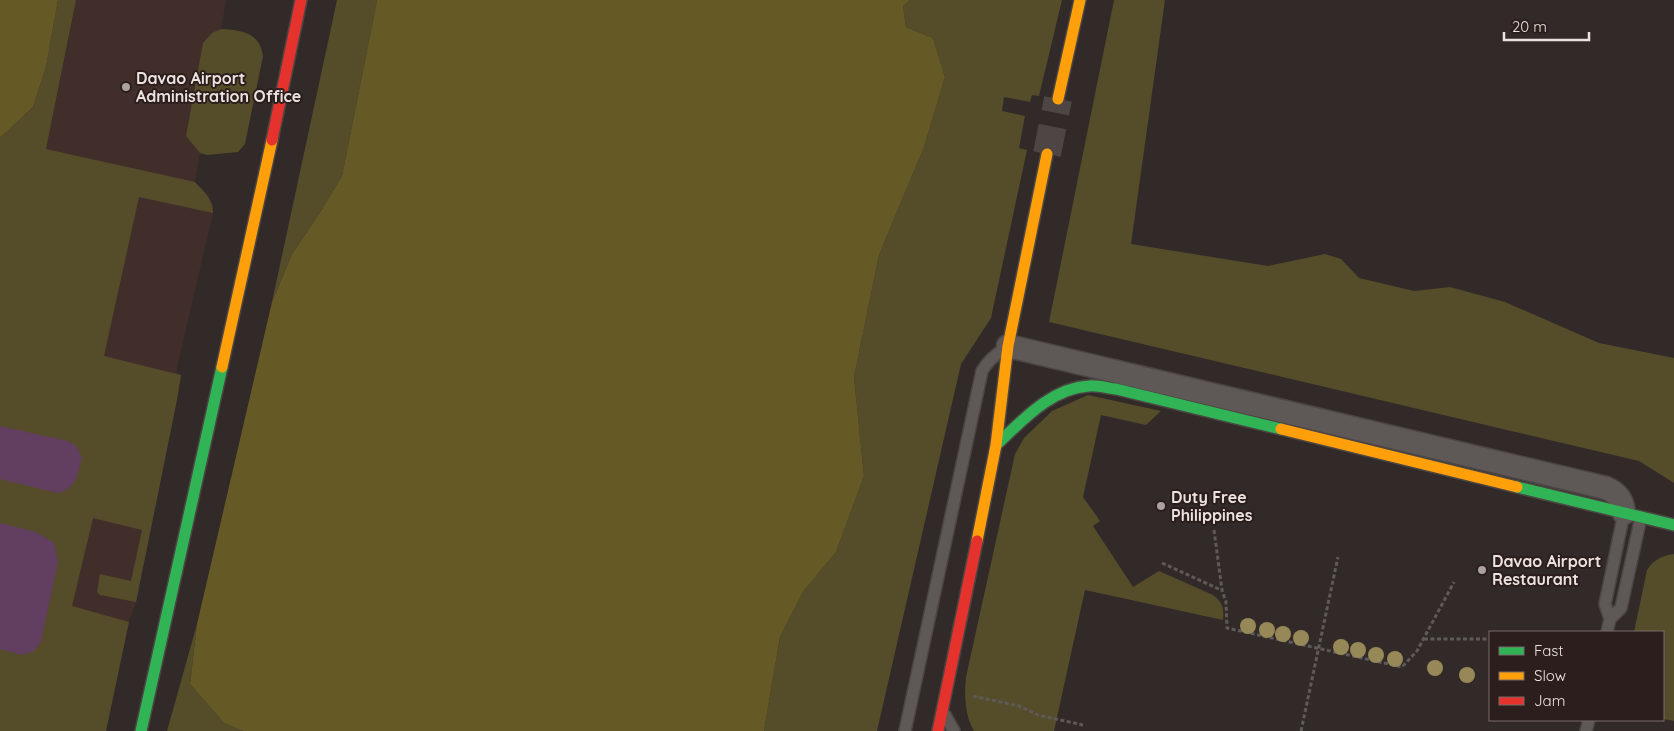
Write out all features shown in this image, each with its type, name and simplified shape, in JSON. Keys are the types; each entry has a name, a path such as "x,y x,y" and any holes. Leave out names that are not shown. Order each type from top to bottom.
{"street":[{"path":"141,731 263,185 301,0"},
{"path":"1058,99 1080,0"},
{"path":"938,731 996,445 1008,346 1047,154"},
{"path":"1008,346 1606,488 1615,492 1632,515"},
{"path":"996,445 1052,398 1072,389 1091,386 1116,389 1674,525"}],"lane":[{"path":"905,731 982,371 987,362 1008,346"},
{"path":"1610,619 1604,604 1632,515"},
{"path":"1607,631 1610,619 1621,608 1632,515"},
{"path":"942,709 954,731"}],"path":[{"path":"1214,530 1222,590 1226,602 1227,628 1402,667 1417,651 1454,582"},
{"path":"1301,731 1338,557"},
{"path":"1162,563 1222,590"},
{"path":"1424,639 1489,639"},
{"path":"946,690 1019,706 1038,715 1083,725"}],"shaded area":[{"path":"0,0 58,0 46,67 33,107 0,138"},
{"path":"58,0 76,0 46,149 195,182 210,200 213,213 139,197 104,356 181,375 136,602 100,595 97,592 100,574 131,581 142,530 93,518 72,606 129,622 106,731 0,731 0,138 33,107 46,67"},
{"path":"76,0 226,0 195,182 208,195 213,205 213,213 176,372 181,375 177,400 136,602 129,622 106,731 0,731 0,336 143,171 46,149"},
{"path":"337,0 377,0 342,176 292,254 272,302"},
{"path":"377,0 910,0 903,6 906,27 933,38 945,77 924,147 879,255 854,377 864,476 836,552 803,592 780,637 764,731 243,731 224,723 190,684 197,624 272,302 292,254 342,176"},
{"path":"910,0 1062,0 1039,96 1032,95 1030,102 1004,97 1002,111 1025,116 1019,148 1027,150 991,318 961,364 877,731 764,731 780,637 803,592 836,552 864,476 854,377 879,255 924,147 945,77 933,38 906,27 903,6"},
{"path":"1114,0 1165,0 1131,244 1268,266 1325,254 1341,259 1359,278 1414,291 1450,287 1505,302 1599,343 1674,358 1674,483 1639,461 1049,322"},
{"path":"221,29 236,30 249,34 258,42 263,56 245,144 238,152 207,155 200,153 186,136 203,43 212,33"},
{"path":"1088,395 1161,411 1146,425 1101,415 1083,497 1100,521 1093,526 1133,587 1159,571 1213,595 1222,606 1223,620 1085,590 1054,731 974,731 966,705 966,677 1015,454 1024,438 1052,411"},
{"path":"0,426 68,441 77,447 82,458 73,484 58,493 0,479"},
{"path":"0,523 36,532 54,543 58,562 41,641 34,651 22,655 0,649"},
{"path":"1674,554 1674,721 1664,719 1664,631 1634,631 1647,570 1652,563"},
{"path":"197,624 190,684 224,723 243,731 167,731"}],"tunnel":[{"path":"1047,154 1058,99"}],"traffic: fast":[{"path":"141,731 222,367"},
{"path":"996,445 1027,416 1050,399 1075,388 1092,386 1116,389 1281,429"},
{"path":"1517,487 1674,525"}],"traffic: slow":[{"path":"1058,99 1080,0"},
{"path":"222,367 272,140"},
{"path":"977,541 996,445 1008,346 1047,154"},
{"path":"1281,429 1517,487"}],"traffic: jam":[{"path":"272,140 301,0"},
{"path":"938,731 977,541"}],"place":[{"name":"Davao Airport Administration Office","path":"126,87"},
{"name":"Duty Free Philippines","path":"1161,506"},
{"name":"Davao Airport Restaurant","path":"1482,570"}]}
